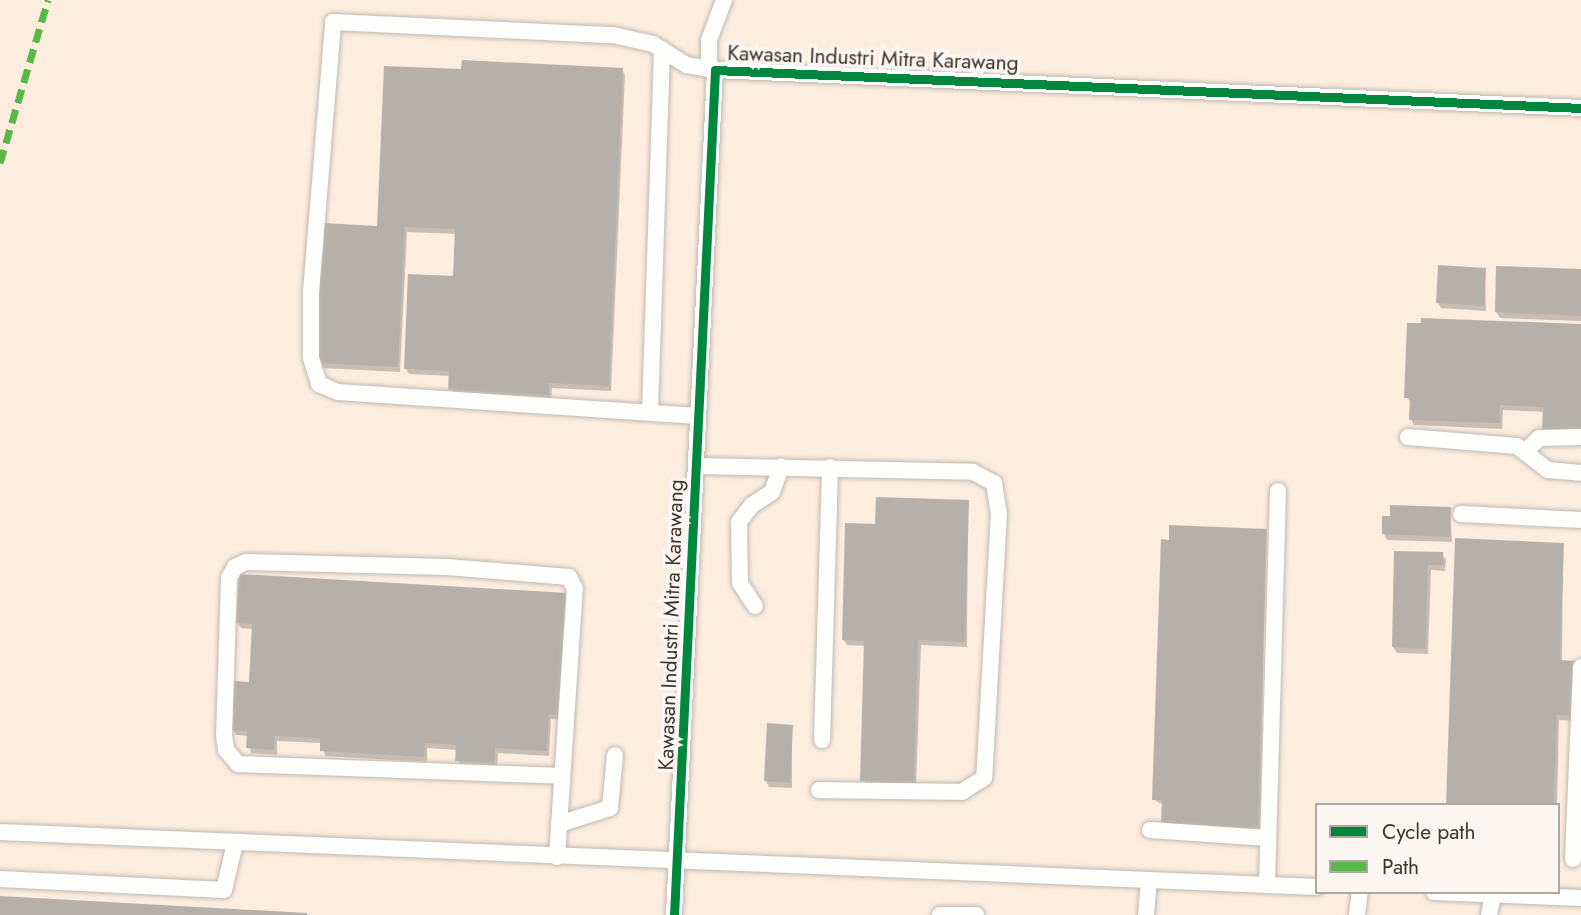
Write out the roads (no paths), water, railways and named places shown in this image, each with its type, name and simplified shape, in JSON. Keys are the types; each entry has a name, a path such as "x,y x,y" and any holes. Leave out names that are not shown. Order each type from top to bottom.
{"street":[{"path":"698,416 326,390 312,372 311,292 334,20 613,34 662,49 687,65 712,70 709,40 724,0"},
{"path":"650,412 662,49"},
{"name":"Kawasan Industri Mitra Karawang","path":"674,915 679,859 712,70 1581,108"},
{"path":"1408,437 1517,446 1548,470 1581,473"},
{"path":"1526,451 1539,438 1581,437"},
{"path":"696,467 830,467 983,473 994,483 999,513 986,771 980,785 962,792 819,790"},
{"path":"755,606 740,583 738,522 752,505 772,492 781,467"},
{"path":"822,740 830,467"},
{"path":"1267,886 1278,491"},
{"path":"1461,514 1581,520"},
{"path":"557,857 575,589 569,577 447,567 246,562 234,567 229,578 224,735 226,750 238,764 561,776"},
{"path":"1573,859 1581,667"},
{"path":"559,824 611,808 614,755"},
{"path":"1150,830 1269,838"},
{"path":"0,832 1315,887"},
{"path":"0,879 224,890 235,843"},
{"path":"1146,915 1149,881"},
{"path":"1357,915 1360,894"},
{"path":"1489,915 1493,894 1581,898"},
{"path":"940,915 976,915"}]}
